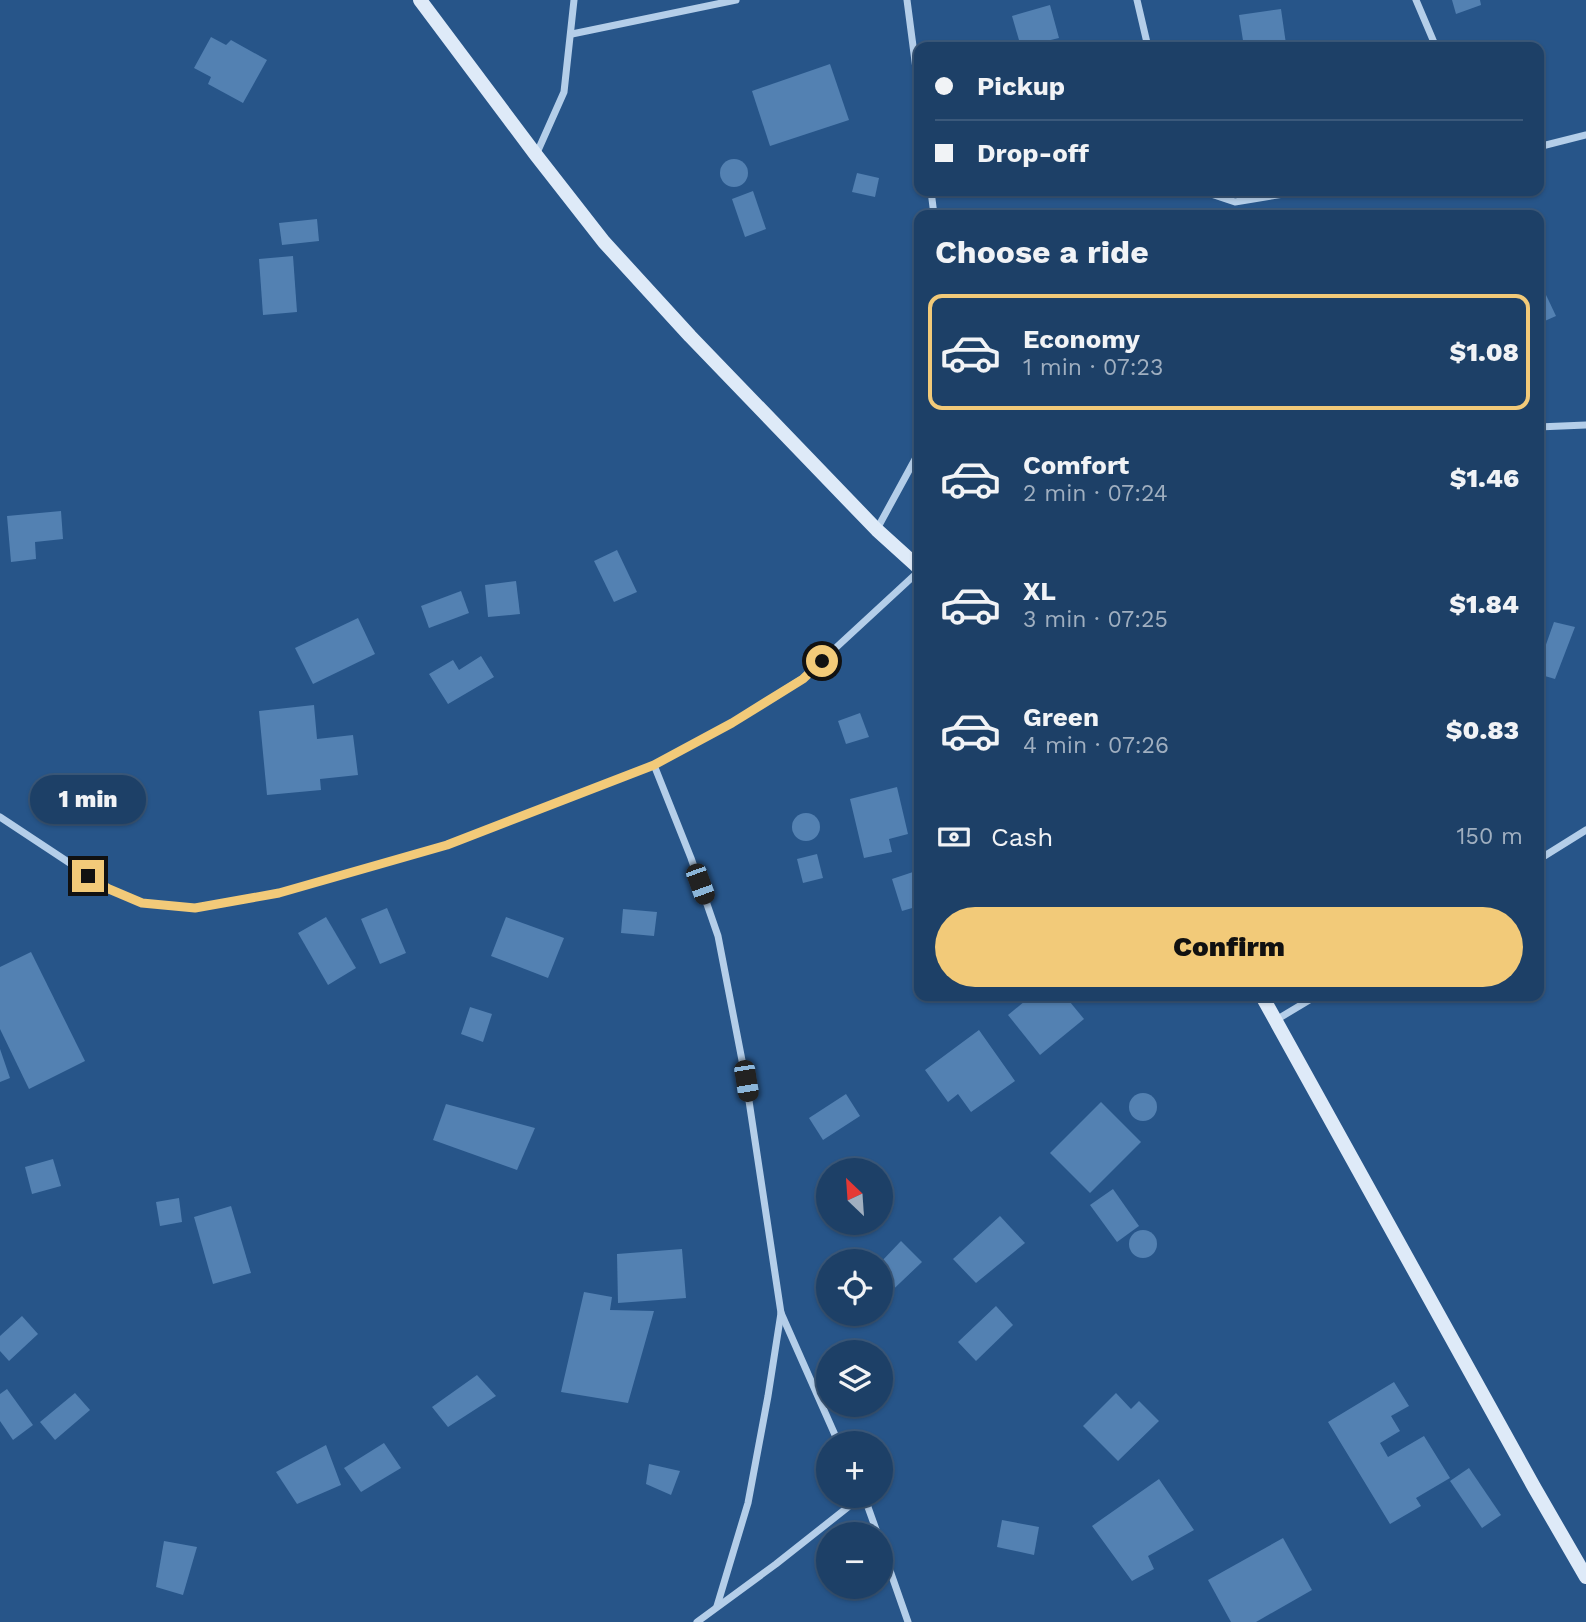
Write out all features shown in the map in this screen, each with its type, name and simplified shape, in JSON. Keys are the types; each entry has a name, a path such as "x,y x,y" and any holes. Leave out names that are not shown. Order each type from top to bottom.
{"street":[{"path":"420,0 612,251 690,336 914,565"},
{"path":"536,155 564,92 575,0"},
{"path":"572,34 736,0"},
{"path":"907,0 914,54"},
{"path":"1137,0 1147,42"},
{"path":"1416,0 1434,42"},
{"path":"1544,146 1586,135"},
{"path":"1217,196 1236,202 1271,196"},
{"path":"1544,427 1586,425"},
{"path":"877,530 914,461"},
{"path":"0,817 109,889 142,903 195,908 279,893 447,845 654,765 732,723 803,679 914,575"},
{"path":"654,765 718,936 746,1081 781,1313 833,1431"},
{"path":"1544,856 1586,830"},
{"path":"1265,1001 1586,1577"},
{"path":"1276,1020 1308,1001"},
{"path":"717,1606 748,1503 781,1313"},
{"path":"697,1622 848,1508"},
{"path":"893,1579 908,1622"}],"building":[{"path":"1452,0 1480,0 1481,5 1456,14"},
{"path":"1050,5 1059,38 1042,42 1020,42 1012,16"},
{"path":"1281,9 1286,42 1243,42 1239,15"},
{"path":"211,37 226,45 231,40 267,60 243,103 208,84 211,77 194,68"},
{"path":"830,64 849,120 770,146 752,91"},
{"path":"734,159 744,163 748,173 744,183 734,187 724,183 720,173 724,163"},
{"path":"857,173 879,178 875,197 852,192"},
{"path":"753,191 766,229 745,237 732,199"},
{"path":"317,219 319,241 282,245 279,223"},
{"path":"293,256 297,312 263,315 259,259"},
{"path":"1544,291 1556,316 1544,321"},
{"path":"61,511 63,539 35,542 36,559 11,562 7,516"},
{"path":"617,550 637,592 614,602 594,561"},
{"path":"516,581 520,614 488,617 485,585"},
{"path":"461,591 469,613 429,628 421,606"},
{"path":"358,618 375,654 313,684 295,648"},
{"path":"1554,622 1575,627 1555,679 1544,676 1544,650"},
{"path":"481,656 494,677 448,704 429,674 453,660 459,670"},
{"path":"314,705 317,739 353,735 358,775 320,779 321,790 267,795 259,711"},
{"path":"860,713 869,737 846,744 838,721"},
{"path":"897,787 908,834 889,839 892,852 864,858 850,799"},
{"path":"806,813 816,817 820,827 816,837 806,841 796,837 792,827 796,817"},
{"path":"817,854 823,878 803,883 797,859"},
{"path":"914,872 914,907 902,911 892,879"},
{"path":"387,908 406,953 380,964 361,919"},
{"path":"623,909 657,912 654,936 621,933"},
{"path":"326,917 356,968 328,985 298,933"},
{"path":"506,917 564,938 548,978 491,956"},
{"path":"31,952 85,1061 29,1089 0,1029 0,967"},
{"path":"1025,1001 1069,1001 1084,1019 1040,1055 1008,1015"},
{"path":"470,1007 492,1014 483,1042 461,1034"},
{"path":"979,1030 1015,1081 971,1112 958,1094 948,1102 925,1070"},
{"path":"0,1049 10,1078 0,1082"},
{"path":"1143,1093 1153,1097 1157,1107 1153,1117 1143,1121 1133,1117 1129,1107 1133,1097"},
{"path":"846,1094 860,1116 823,1140 809,1118"},
{"path":"1101,1102 1141,1142 1090,1193 1050,1153"},
{"path":"446,1104 535,1128 517,1170 433,1140"},
{"path":"53,1159 61,1186 32,1194 25,1167"},
{"path":"1113,1189 1139,1226 1117,1242 1090,1205"},
{"path":"179,1198 182,1222 160,1226 156,1202"},
{"path":"231,1206 251,1273 213,1284 194,1217"},
{"path":"1000,1216 1025,1243 976,1283 953,1259"},
{"path":"1143,1230 1153,1234 1157,1244 1153,1254 1143,1258 1133,1254 1129,1244 1133,1234"},
{"path":"901,1241 922,1262 893,1290 893,1249"},
{"path":"682,1249 686,1298 618,1303 617,1254"},
{"path":"584,1292 612,1297 610,1310 654,1311 628,1403 561,1392"},
{"path":"996,1306 1013,1325 976,1361 958,1342"},
{"path":"22,1316 38,1334 9,1361 0,1351 0,1336"},
{"path":"477,1375 496,1396 448,1427 432,1407"},
{"path":"1394,1382 1409,1406 1391,1416 1400,1431 1380,1443 1388,1457 1424,1436 1450,1478 1416,1498 1421,1506 1390,1524 1328,1422"},
{"path":"7,1389 33,1425 13,1440 0,1421 0,1394"},
{"path":"75,1393 90,1410 55,1440 40,1422"},
{"path":"1116,1393 1131,1409 1139,1401 1159,1421 1118,1461 1083,1426"},
{"path":"384,1443 401,1468 361,1492 344,1468"},
{"path":"326,1445 341,1485 297,1504 276,1472"},
{"path":"649,1464 680,1471 671,1495 646,1484"},
{"path":"1469,1468 1501,1515 1482,1528 1450,1481"},
{"path":"1159,1479 1194,1530 1148,1556 1154,1569 1132,1581 1092,1526"},
{"path":"1002,1520 1039,1527 1034,1555 997,1547"},
{"path":"1283,1538 1312,1590 1256,1622 1231,1622 1208,1580"},
{"path":"164,1541 197,1547 183,1595 156,1587"}],"route":[{"path":"88,876 109,889 142,903 195,908 279,893 447,845 654,765 732,723 803,679 822,661"}]}
